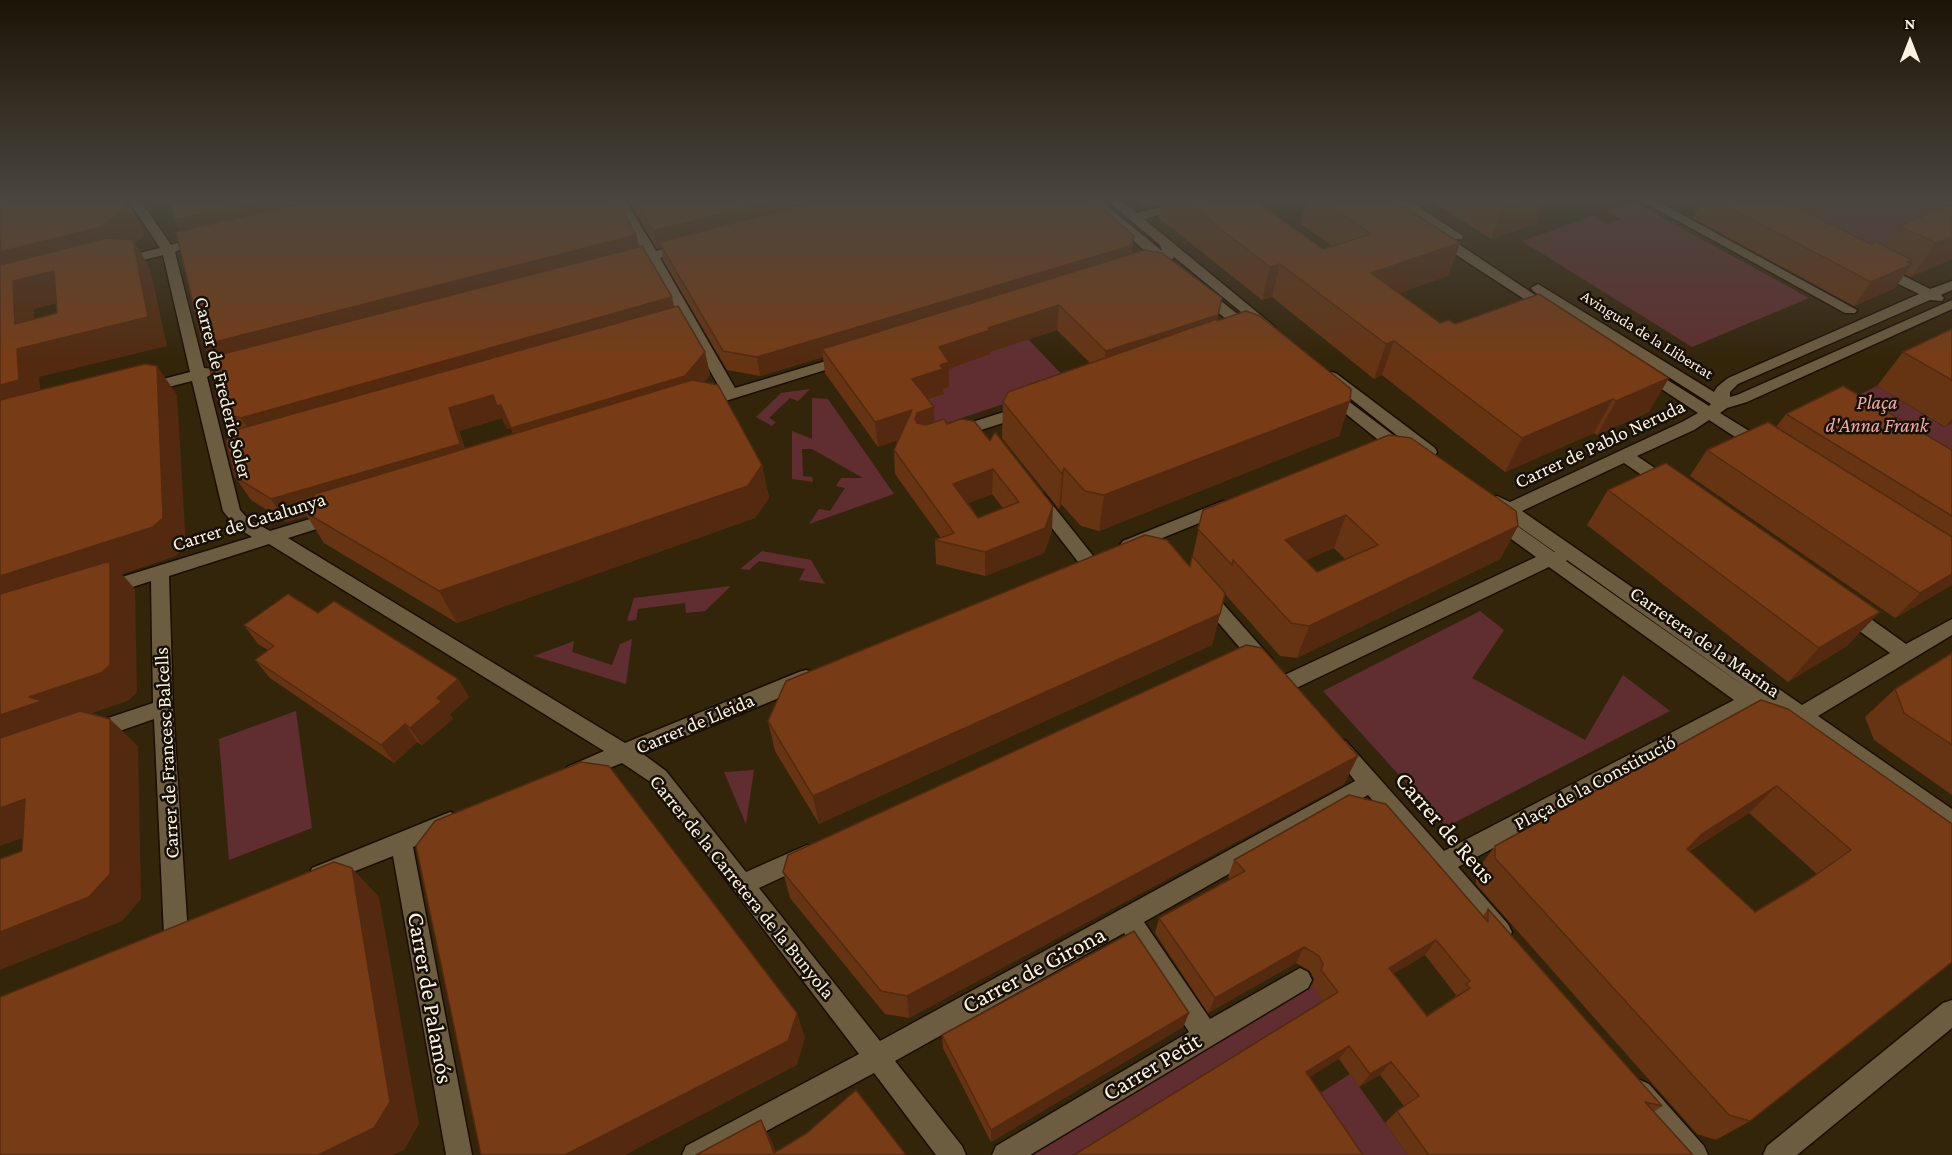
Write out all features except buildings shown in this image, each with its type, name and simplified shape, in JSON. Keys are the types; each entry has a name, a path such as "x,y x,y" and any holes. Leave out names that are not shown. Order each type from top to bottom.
{"street":[{"path":"102,266 148,255"},
{"name":"Carrer de Frederic Soler","path":"169,255 199,374 224,453 232,511 243,525 270,538"},
{"path":"614,266 659,255"},
{"path":"1158,255 1257,336 1234,339"},
{"path":"1128,271 1164,260 1168,255"},
{"path":"1178,255 1277,334"},
{"name":"Avinguda de la Llibertat","path":"1470,255 1715,408"},
{"name":"Avinguda de la Llibertat","path":"1484,255 1715,408"},
{"path":"1748,255 1850,310"},
{"path":"651,257 731,394"},
{"path":"1869,264 1951,305"},
{"name":"Carrer de Pablo Neruda","path":"1715,408 1722,390 1733,381 1952,285"},
{"name":"Carrer de Pablo Neruda","path":"1495,513 1689,426 1715,408 1742,399 1951,305"},
{"path":"670,326 687,321"},
{"path":"688,408 856,356"},
{"path":"133,392 222,368"},
{"path":"1322,370 1392,434 1400,440 1419,446 1439,469 1392,434 1322,388"},
{"path":"944,437 985,431 1037,406"},
{"path":"1715,408 1773,454"},
{"path":"1369,449 1392,434"},
{"path":"1625,456 1683,496"},
{"path":"1024,481 1092,560 1161,544 1244,499"},
{"name":"Carretera de la Marina","path":"1482,491 1495,513 1549,559 1858,778"},
{"name":"Carrer de Catalunya","path":"91,593 350,513"},
{"name":"Carretera de la Marina","path":"1495,513 1590,567 1952,821"},
{"name":"Carrer de la Carretera de la Bunyola","path":"270,538 625,753 658,777 953,1155"},
{"path":"1283,685 1549,559"},
{"name":"Carretera de la Marina","path":"1549,559 1569,559 1590,567"},
{"name":"Carrer de Francesc Balcells","path":"154,944 185,931 163,708 160,571"},
{"path":"1191,578 1243,654 1283,685 1299,703"},
{"path":"1836,605 1905,654"},
{"path":"1801,716 1952,626"},
{"name":"Carrer de Lleida","path":"558,780 820,672"},
{"name":"Plaça de la Constitució","path":"1440,865 1750,701"},
{"path":"77,737 163,708"},
{"name":"Carrer de Reus","path":"1323,730 1510,945"},
{"name":"Carrer de Girona","path":"695,1155 1128,919 1370,783"},
{"path":"302,882 470,814"},
{"name":"Carrer de Palamós","path":"401,842 459,1155"},
{"path":"743,884 830,844"},
{"path":"1128,919 1206,1035"},
{"name":"Carrer Petit","path":"1005,1155 1300,980"},
{"path":"1776,1155 1952,1012"},
{"path":"1627,1078 1695,1155"}],"green space":[{"path":"1544,255 1730,255 1809,298 1692,347"},
{"path":"1028,339 1069,382 932,428 922,367 940,372 977,356"},
{"name":"Plaça d'Anna Frank","path":"1877,386 1944,427 1952,423 1952,489 1824,412"},
{"path":"810,389 798,401 790,398 769,418 776,422 772,426 756,417 781,393"},
{"path":"812,398 828,399 894,494 809,524 819,509 830,511 845,488 836,486 841,478 863,478 812,449 802,449 803,476 812,477 813,482 792,479 792,431 812,439"},
{"path":"762,551 811,560 825,584 799,580 805,569 759,561 749,570 740,569"},
{"path":"731,586 705,611 686,613 685,603 638,609 636,620 627,621 634,598"},
{"path":"1480,611 1504,630 1472,678 1585,740 1623,675 1670,711 1446,827 1323,691"},
{"path":"632,639 626,684 534,656 574,641 572,652 612,665 620,644"},
{"path":"296,711 312,828 229,860 219,739"},
{"path":"754,770 746,824 724,772"},
{"path":"1310,982 1330,1007 1090,1155 1024,1155"},
{"path":"1350,1074 1408,1155 1345,1155 1308,1101"}]}
